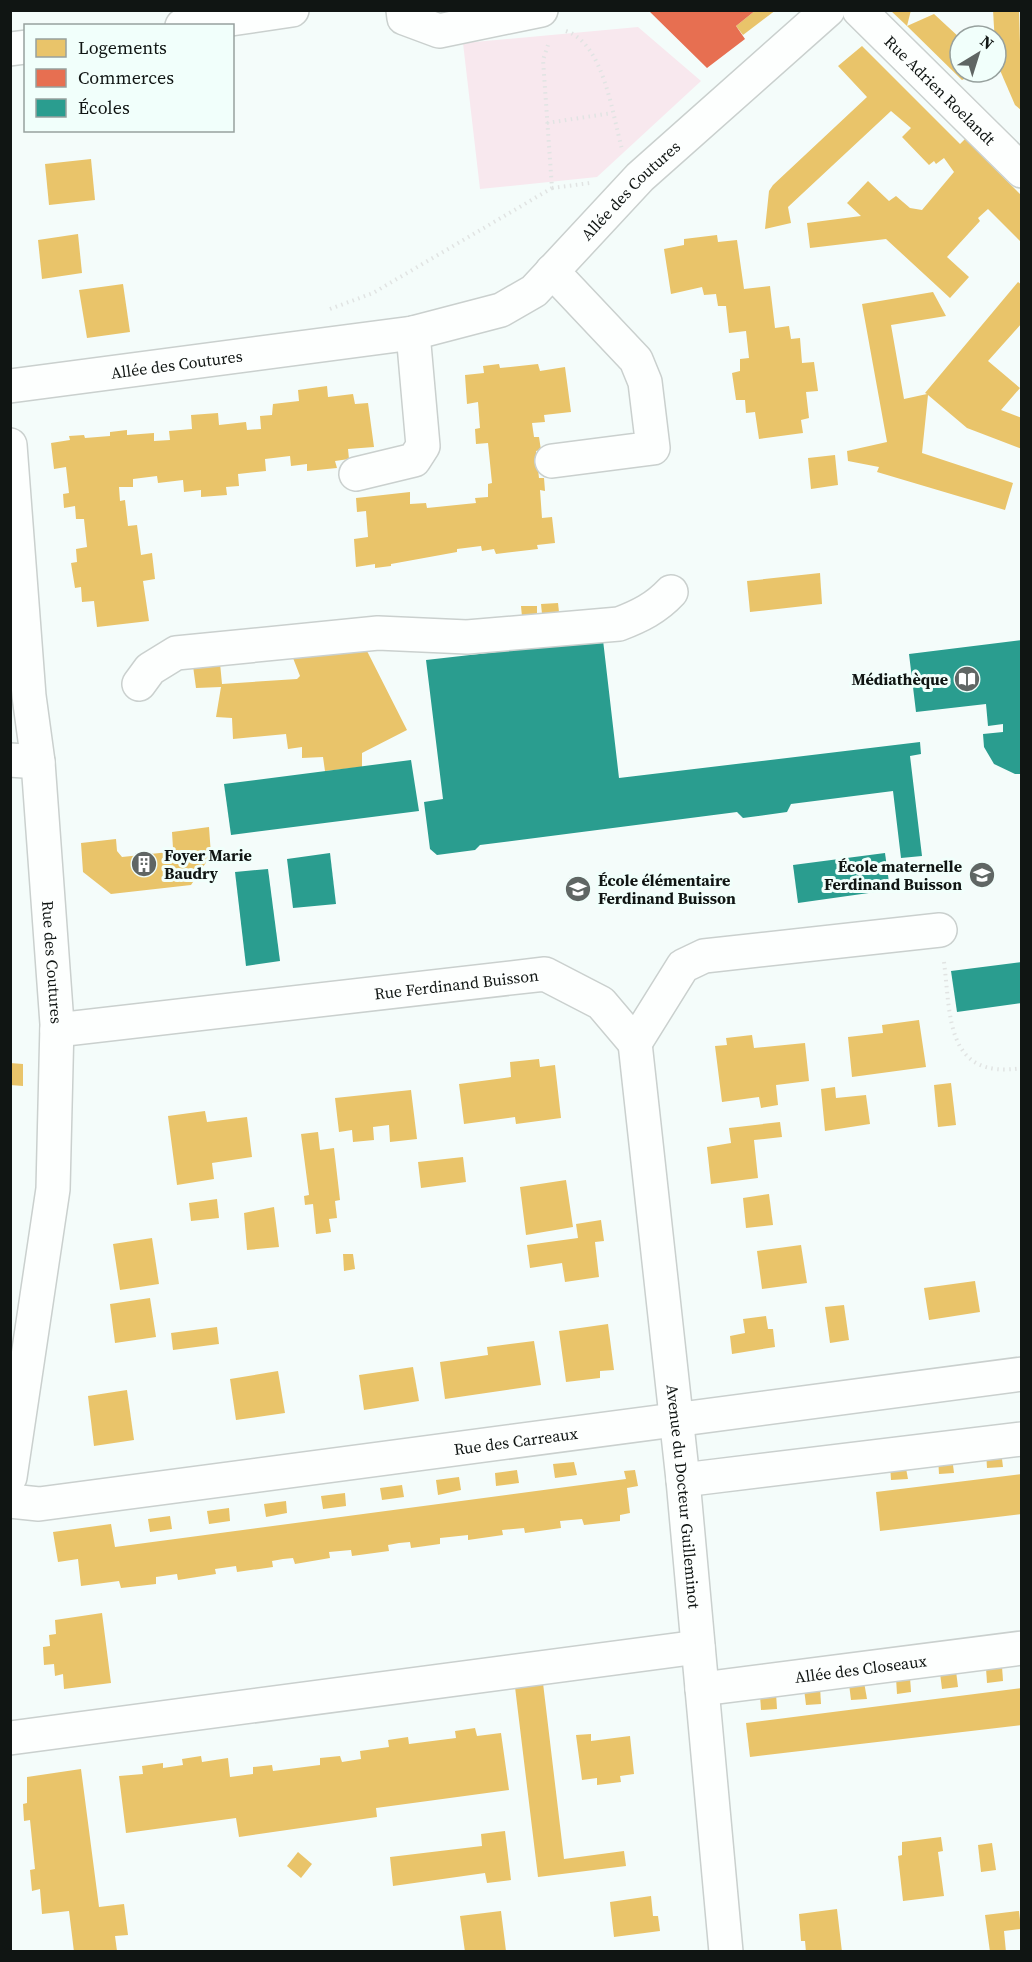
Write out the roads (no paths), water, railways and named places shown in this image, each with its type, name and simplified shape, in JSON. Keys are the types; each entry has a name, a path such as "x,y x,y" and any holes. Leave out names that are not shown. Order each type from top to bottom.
{"street":[{"path":"196,24 292,10"},
{"path":"403,10 404,18 439,31 551,26"},
{"name":"Allée des Coutures","path":"10,386 413,333 501,310 534,291 640,177 828,10"},
{"name":"Rue Adrien Roelandt","path":"859,10 1022,171"},
{"path":"552,271 636,360 645,382 653,448 552,461"},
{"path":"356,474 414,460 423,446 413,333"},
{"name":"Rue des Coutures","path":"10,445 24,761 57,1030 52,1189 10,1477"},
{"path":"140,684 150,669 176,653 378,633 467,637 619,624 659,605 671,592"},
{"path":"635,1043 683,966 704,956 896,937 940,930"},
{"name":"Rue Ferdinand Buisson","path":"57,1030 545,974 601,1003 635,1043"},
{"name":"Avenue du Docteur Guilleminot","path":"635,1043 683,1480 726,1952"},
{"name":"Rue des Carreaux","path":"10,1501 39,1504 1022,1374"},
{"path":"683,1480 1022,1439"},
{"path":"10,1738 698,1647"},
{"name":"Allée des Closeaux","path":"702,1689 1022,1648"}],"place":[{"name":"Médiathèque","path":"967,679"},
{"name":"Foyer Marie Baudry","path":"144,864"},
{"name":"École maternelle Ferdinand Buisson","path":"982,875"},
{"name":"École élémentaire Ferdinand Buisson","path":"578,889"}]}
